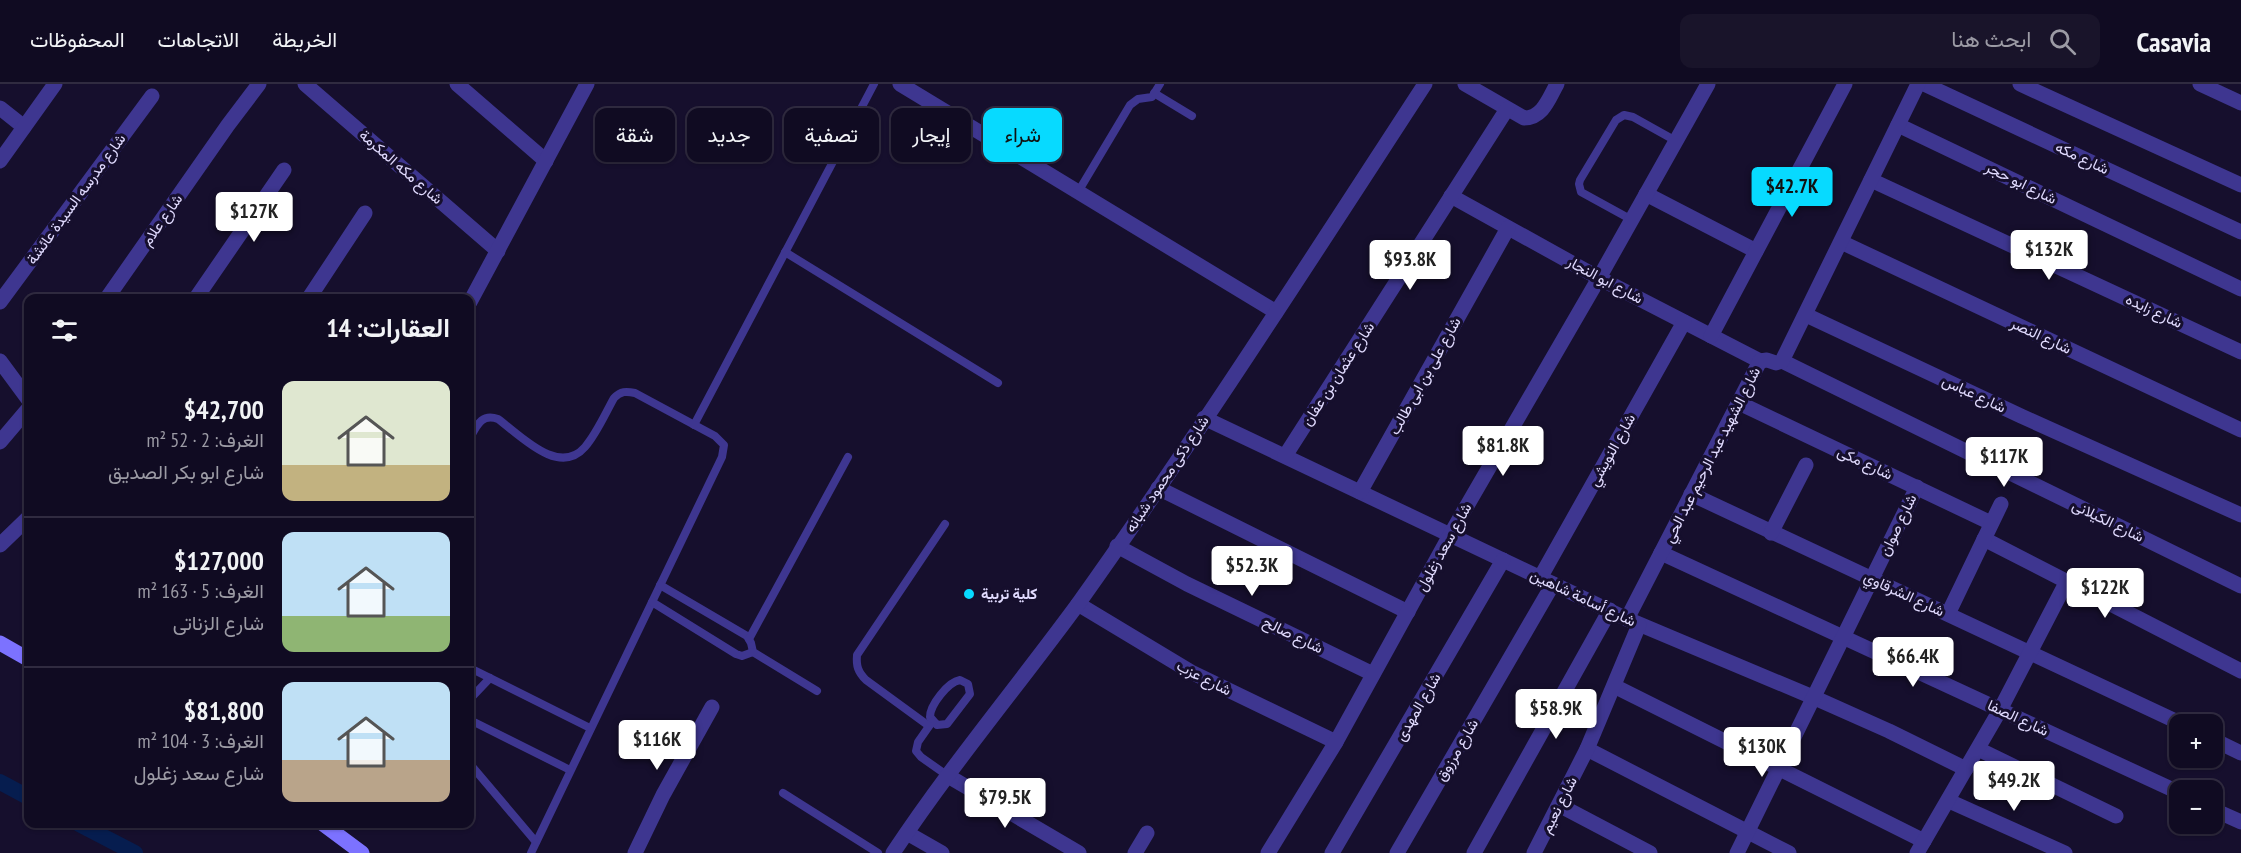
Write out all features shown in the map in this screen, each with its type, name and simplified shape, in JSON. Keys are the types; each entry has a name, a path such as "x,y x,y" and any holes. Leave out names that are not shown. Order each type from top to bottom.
{"main road":[{"path":"0,643 24,656"},
{"path":"328,828 362,853"}],"street":[{"path":"0,160 55,84"},
{"name":"شارع علام","path":"110,294 228,125 260,84"},
{"name":"شارع مكه المكرمة","path":"305,84 498,250"},
{"path":"474,295 587,84"},
{"path":"900,84 1276,312"},
{"name":"شارع ذكى محمود شبانه","path":"893,853 1078,603 1158,488 1425,84"},
{"path":"1465,84 1524,118 1538,115 1557,84"},
{"name":"شارع سعد زغلول","path":"1268,853 1336,742 1450,535 1708,84"},
{"path":"1711,336 1845,84"},
{"name":"شارع الشهيد عبد الرحيم عبد الحي","path":"1633,622 1661,553 1761,361 1776,363 1782,361 1918,84"},
{"name":"شارع مكه","path":"1924,84 2241,232"},
{"path":"2020,84 2241,185"},
{"path":"2200,84 2241,103"},
{"path":"460,85 546,161"},
{"name":"شارع مدرسه السيدة عائشة","path":"0,302 152,96"},
{"path":"0,108 24,127"},
{"name":"شارع عثمان بن عفان","path":"1285,456 1507,109"},
{"name":"شارع ابو حجر","path":"1898,125 2241,289"},
{"path":"199,294 284,170"},
{"name":"شارع زايده","path":"1871,180 2241,351"},
{"path":"1646,194 1756,251"},
{"name":"شارع ابو النجار","path":"1451,196 1599,278 1761,361"},
{"path":"312,294 366,213"},
{"name":"شارع على بن ابى طالب","path":"1360,492 1508,228"},
{"name":"شارع النصر","path":"1841,242 2241,430"},
{"name":"شارع عباس","path":"1806,315 2021,416 2241,515"},
{"name":"شارع النويشي","path":"1546,581 1684,322"},
{"name":"شارع الكيلانى","path":"1782,361 2241,586"},
{"path":"0,362 24,394"},
{"name":"شارع مكى","path":"1739,403 1992,523"},
{"path":"0,442 24,414"},
{"name":"شارع أسامة شاهين","path":"1204,418 1633,622 1889,730 1966,769"},
{"path":"1772,532 1806,465"},
{"name":"شارع صوان","path":"1737,853 1917,487"},
{"path":"1158,488 1408,612"},
{"name":"شارع الشرقاوي","path":"1691,495 2169,718"},
{"path":"1948,614 2001,504"},
{"path":"0,546 24,522"},
{"path":"1984,539 2241,671"},
{"name":"شارع صالح","path":"1117,546 1187,584 1373,674"},
{"name":"شارع الصفا","path":"1661,553 2169,788"},
{"name":"شارع المهدى","path":"1332,853 1503,560"},
{"name":"شارع مرزوق","path":"1397,853 1546,581"},
{"path":"1614,686 1779,769 1921,847 2000,710 2067,581"},
{"name":"شارع عزب","path":"1078,603 1185,669 1336,742"},
{"path":"1474,853 1610,610"},
{"name":"شارع نعيم","path":"1534,853 1587,749 1614,686 1633,622"},
{"path":"635,853 670,782 712,707"},
{"path":"2223,744 2241,753"},
{"path":"1587,749 1789,853"},
{"path":"1978,749 2116,816"},
{"path":"948,776 1079,853"},
{"path":"1948,801 2065,853"},
{"path":"1559,805 1650,853"},
{"path":"2223,814 2241,822"},
{"path":"907,833 942,853"},
{"path":"1141,851 1147,833"}],"lane":[{"path":"694,425 874,84"},
{"path":"1078,192 1130,105 1138,99 1148,99 1160,84"},
{"path":"1154,93 1192,116"},
{"path":"1632,220 1581,192 1579,184 1581,180 1616,120 1624,115 1633,117 1676,141"},
{"path":"785,252 998,383"},
{"path":"474,431 485,417 498,419 547,455 566,458 578,454 587,445 614,398 619,393 627,391 635,393 694,425 720,440 724,445 724,452 531,853"},
{"path":"749,639 848,457"},
{"path":"945,524 860,647 856,656 856,665 866,680 931,724 942,726 951,720 970,694 968,684 960,680 951,684 932,707 931,724 918,742 916,751 948,776"},
{"path":"660,585 749,639 753,652 817,691"},
{"path":"652,602 736,654 742,656 753,652"},
{"path":"474,670 591,728"},
{"path":"474,695 490,678"},
{"path":"474,722 570,770"},
{"path":"474,769 536,842"},
{"path":"783,793 878,853"}],"waterway":[{"path":"0,782 24,795"},
{"path":"87,828 135,853"}],"place":[{"name":"كلية تربية","path":"969,594"}]}
